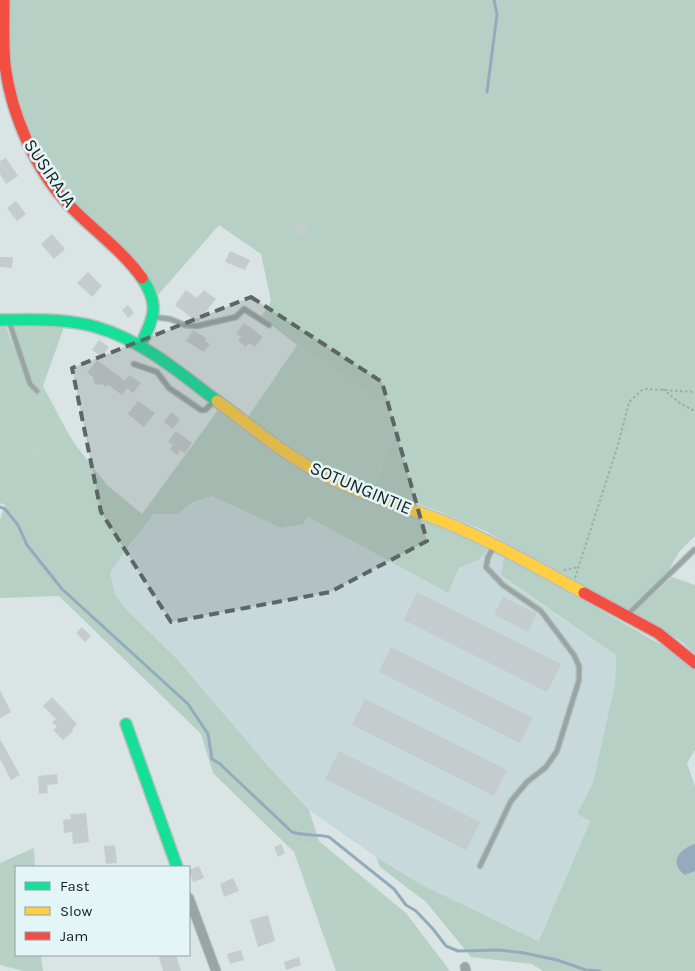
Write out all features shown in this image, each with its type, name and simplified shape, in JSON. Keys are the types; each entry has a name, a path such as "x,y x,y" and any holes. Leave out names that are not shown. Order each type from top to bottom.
{"street":[{"name":"SUSIRAJA","path":"4,0 5,64 22,130 38,160 67,204 140,273 150,291 153,317"},
{"path":"140,346 153,317"},
{"name":"SOTUNGINTIE","path":"4,320 64,321 96,327 140,346 294,458 322,474 372,496 444,522 496,544 571,587 658,633 695,662"},
{"path":"126,724 178,866"},
{"path":"190,901 216,971"}],"lane":[{"path":"153,317 170,319 185,325 196,326 236,317 244,309 269,325"},
{"path":"4,320 30,384 37,391"},
{"path":"134,364 157,372 169,388 201,410 208,408 215,400"},
{"path":"480,866 512,801 527,782 546,768 557,751 580,680 579,666 574,655 541,611 503,585 486,567 488,558 496,544"},
{"path":"626,616 694,550"}],"path":[{"path":"571,587 582,561 629,402 642,390 654,388 695,392"},
{"path":"663,389 681,404 695,411"}],"highlighted area":[{"path":"251,297 382,382 427,541 330,592 171,622 101,512 72,368"}],"shaded area":[{"path":"212,496 281,528 308,517 448,593 459,568 480,559 488,548 504,555 501,575 616,655 615,683 593,783 577,814 590,820 540,941 420,884 376,857 309,810 269,767 177,659 127,610 115,594 110,573 154,514 176,514 193,502"}],"green space":[{"path":"9,0 695,0 695,536 679,552 668,571 626,611 485,531 438,511 373,489 400,415 297,345 261,317 271,301 261,254 219,225 158,295 144,272 70,200 43,161 26,128 9,64"},
{"path":"0,326 6,326 26,379 31,381 13,326 64,327 43,386 68,433 19,465 0,449"},
{"path":"297,345 400,415 373,489 334,474 307,460 248,417"},
{"path":"218,410 280,455 319,479 340,489 447,528 488,548 480,559 459,568 448,593 308,517 303,524 281,528 212,496 193,502 177,514 154,514 110,573 115,594 127,610 177,659 269,767 309,810 319,841 294,852 213,773 201,734 59,596 0,598 0,520 5,505 0,503 0,449 19,465 68,433 107,485 142,514"},
{"path":"504,555 672,651 695,671 695,750 687,763 695,786 695,971 543,971 532,964 471,957 426,902 380,867 376,857 420,884 539,941 590,821 577,814 593,783 615,683 616,655 501,575"},
{"path":"672,577 695,585 695,654 681,641 633,613"},
{"path":"319,841 406,913 450,971 336,971 294,852"},
{"path":"34,848 35,866 15,866 15,956 41,956 43,971 23,971 0,965 0,863"}],"water":[{"path":"695,844 695,871 685,875 677,866 676,861 684,849"}],"building":[{"path":"6,158 18,176 6,184 0,174 0,161"},
{"path":"16,201 26,214 17,221 7,208"},
{"path":"305,223 308,232 298,235 295,226"},
{"path":"52,234 65,249 54,259 41,244"},
{"path":"230,251 250,260 245,270 225,262"},
{"path":"0,257 13,257 12,268 0,267"},
{"path":"88,272 102,286 92,297 77,283"},
{"path":"186,290 197,298 204,290 216,299 197,322 175,305"},
{"path":"128,305 134,313 128,318 122,310"},
{"path":"244,323 263,337 255,347 249,343 246,347 238,341 241,337 236,333"},
{"path":"193,330 206,338 205,341 210,344 204,352 186,341"},
{"path":"99,340 109,347 102,357 92,350"},
{"path":"97,360 125,381 129,375 141,383 133,393 127,388 122,395 108,385 106,387 103,384 97,385 94,383 93,377 87,373"},
{"path":"138,401 155,413 144,427 128,414"},
{"path":"171,412 180,419 173,429 164,422"},
{"path":"176,431 192,443 185,453 180,450 177,455 170,449 173,445 168,442"},
{"path":"417,592 561,664 547,692 404,620"},
{"path":"503,597 537,614 528,632 494,614"},
{"path":"82,627 91,636 85,642 76,633"},
{"path":"391,647 533,718 520,743 379,672"},
{"path":"0,690 11,712 0,718"},
{"path":"52,697 77,724 72,729 74,730 63,740 53,730 57,727 52,722 56,719 43,706"},
{"path":"365,699 507,770 494,796 352,725"},
{"path":"0,739 20,775 11,780 0,759"},
{"path":"339,751 480,822 466,850 325,779"},
{"path":"57,774 58,784 47,785 48,793 39,794 38,776"},
{"path":"86,813 89,842 73,844 72,832 64,833 63,820 71,819 70,814"},
{"path":"281,844 285,853 278,857 274,847"},
{"path":"115,845 117,863 106,864 104,846"},
{"path":"199,866 204,878 193,882 190,870"},
{"path":"233,878 239,891 224,897 220,884"},
{"path":"268,915 275,941 258,947 250,920"},
{"path":"241,950 244,960 230,964 227,954"},
{"path":"176,956 181,971 163,971 159,957"},
{"path":"299,957 301,965 286,970 284,962"}],"waterway":[{"path":"487,92 497,14 494,0"},
{"path":"0,507 5,509 18,525 27,545 62,589 188,704 208,734 212,759 220,764 292,832 329,837 394,889 406,905 416,911 446,946 458,951 499,950 524,953 557,960 586,970 600,971"}],"traffic: fast":[{"path":"140,346 153,312 152,297 142,278"},
{"path":"0,320 72,322 113,333 160,358 217,401"},
{"path":"126,724 177,866"}],"traffic: slow":[{"path":"217,401 280,448 320,473 366,494 463,530 584,593"}],"traffic: jam":[{"path":"4,0 4,57 8,83 19,121 35,158 57,191 69,205 116,249 142,278"},
{"path":"584,593 658,633 695,663"}]}
